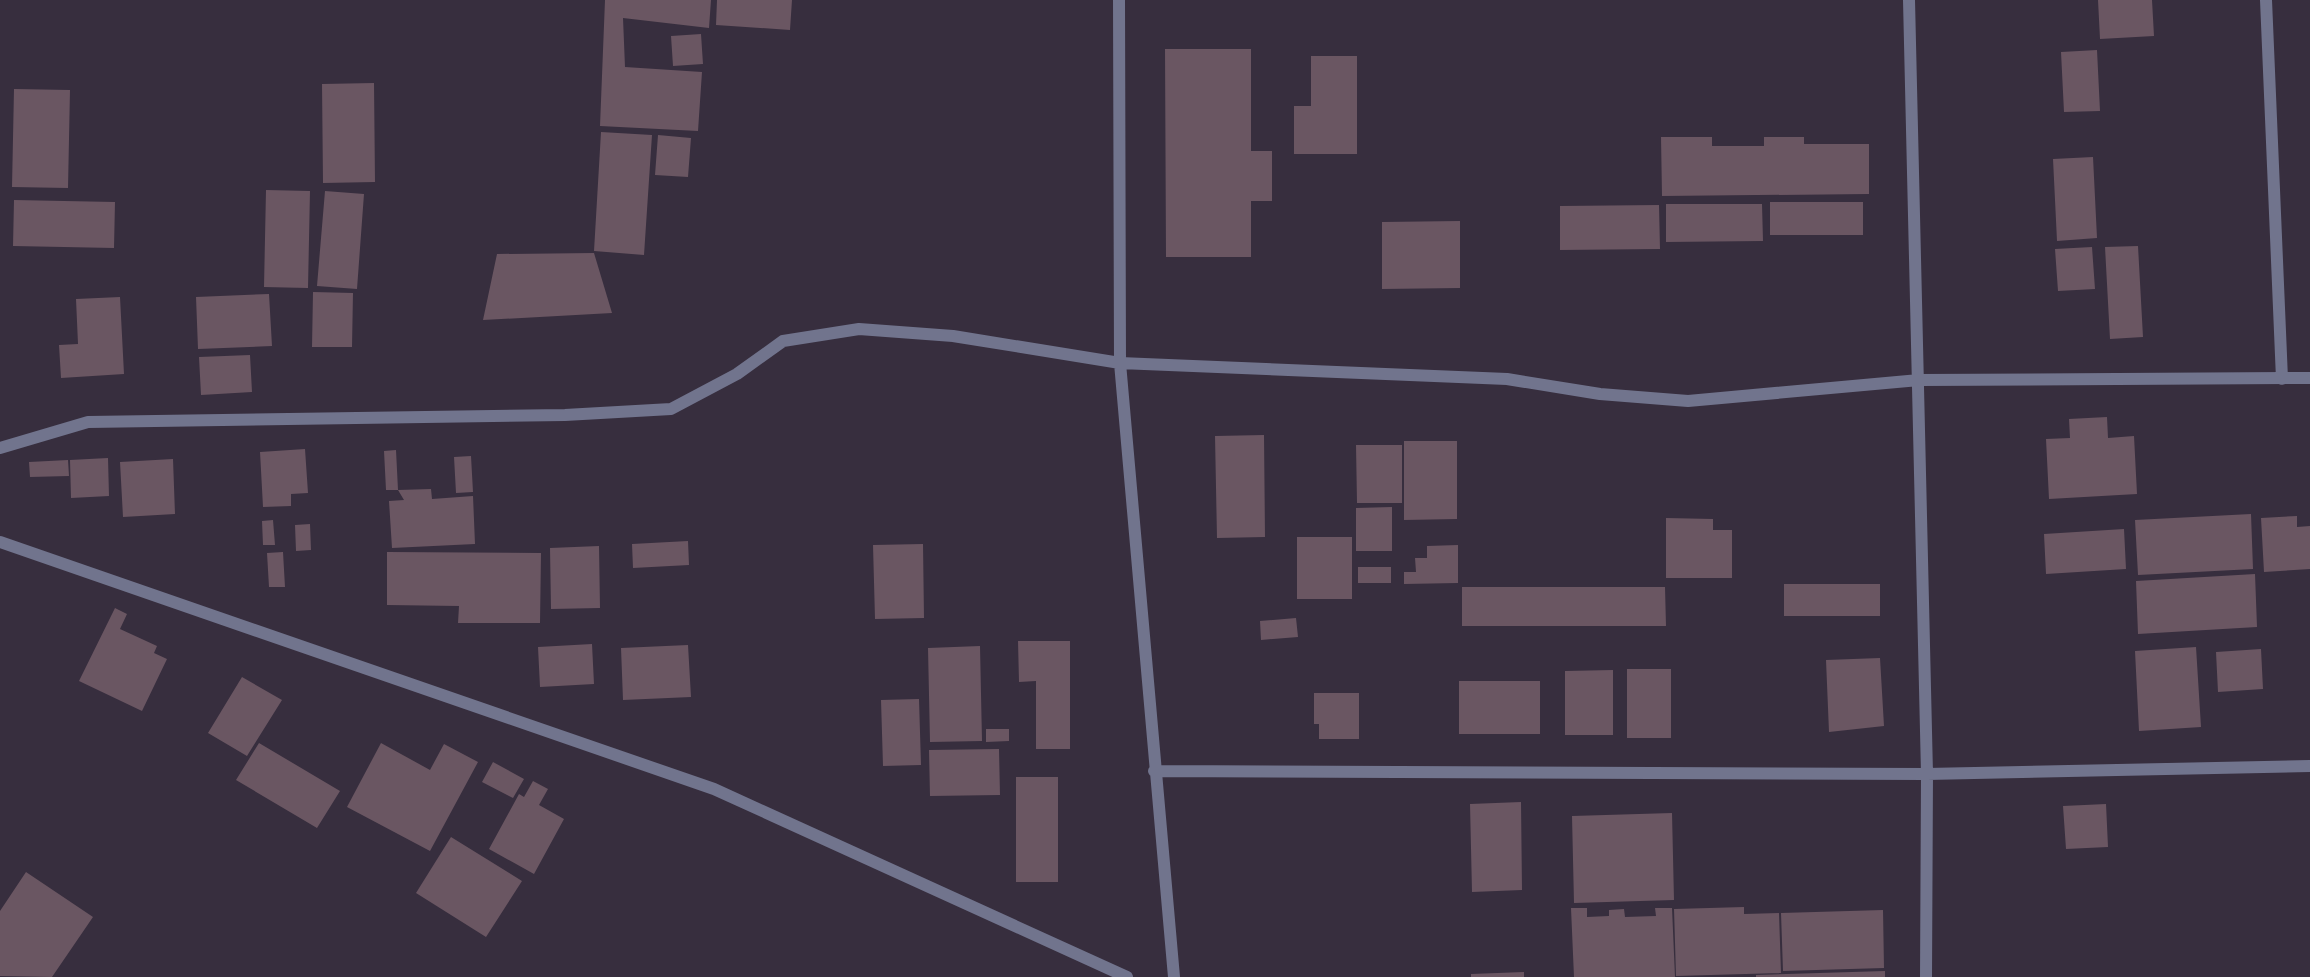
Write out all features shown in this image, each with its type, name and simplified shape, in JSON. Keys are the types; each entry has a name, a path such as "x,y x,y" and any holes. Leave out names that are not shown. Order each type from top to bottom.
{"street":[{"path":"1119,0 1120,363 1154,771 1174,977"},
{"path":"1909,0 1927,774 1926,977"},
{"path":"2265,0 2282,379"},
{"path":"0,448 88,422 565,415 671,409 737,374 783,341 859,329 953,336 1120,363 1507,379 1600,394 1688,401 1918,380 2310,378"},
{"path":"0,542 714,789 1127,977"},
{"path":"1154,771 1927,774 2310,766"}],"building":[{"path":"605,0 711,0 709,28 623,18 625,67 702,72 698,131 600,126"},
{"path":"717,0 792,0 790,30 716,25"},
{"path":"2098,0 2152,0 2154,36 2100,39"},
{"path":"701,34 703,64 673,66 671,36"},
{"path":"1165,49 1251,49 1251,151 1272,151 1272,201 1251,201 1251,257 1166,257"},
{"path":"2097,50 2100,111 2064,112 2061,52"},
{"path":"1311,56 1357,56 1357,154 1294,154 1294,106 1311,106"},
{"path":"374,83 375,182 323,183 322,84"},
{"path":"14,89 70,90 68,188 12,187"},
{"path":"601,132 652,135 644,255 594,251"},
{"path":"658,135 691,138 688,177 655,175"},
{"path":"1661,137 1712,137 1712,146 1764,146 1764,137 1804,137 1804,144 1869,144 1869,194 1662,196"},
{"path":"2093,157 2097,238 2057,241 2053,159"},
{"path":"266,190 310,191 308,288 264,287"},
{"path":"325,191 364,194 357,289 317,286"},
{"path":"14,200 115,202 114,248 13,246"},
{"path":"1770,202 1863,202 1863,235 1770,235"},
{"path":"1666,204 1762,204 1763,241 1666,242"},
{"path":"1659,205 1660,249 1560,250 1560,206"},
{"path":"1460,221 1460,288 1382,289 1382,222"},
{"path":"2138,246 2143,337 2110,339 2105,247"},
{"path":"2092,247 2095,289 2058,291 2055,249"},
{"path":"594,253 612,313 483,320 497,254"},
{"path":"313,292 353,293 352,347 312,347"},
{"path":"269,294 272,346 198,349 196,297"},
{"path":"120,297 124,374 61,378 59,345 78,344 76,299"},
{"path":"250,355 252,392 201,395 199,357"},
{"path":"2107,417 2108,438 2134,436 2137,494 2049,499 2046,439 2070,438 2069,419"},
{"path":"1264,435 1265,537 1217,538 1215,436"},
{"path":"1404,441 1457,441 1457,519 1404,520"},
{"path":"1356,445 1402,445 1402,503 1357,503"},
{"path":"305,449 308,493 291,494 291,506 263,507 260,452"},
{"path":"396,450 398,490 386,490 384,451"},
{"path":"471,456 473,492 456,493 454,457"},
{"path":"108,458 109,496 71,498 70,460"},
{"path":"173,459 175,514 123,517 120,462"},
{"path":"68,460 69,476 30,477 29,462"},
{"path":"431,489 432,499 473,496 475,544 392,548 389,501 404,500 398,490"},
{"path":"1392,507 1392,551 1356,551 1356,508"},
{"path":"2251,514 2253,569 2138,575 2135,520"},
{"path":"2297,516 2297,527 2310,526 2310,569 2264,572 2261,518"},
{"path":"1666,518 1713,519 1713,530 1732,530 1732,578 1666,578"},
{"path":"273,520 275,545 263,545 262,521"},
{"path":"310,524 311,550 296,551 295,525"},
{"path":"2124,529 2126,569 2046,574 2044,534"},
{"path":"1297,537 1352,537 1352,599 1297,599"},
{"path":"688,541 689,565 633,568 632,544"},
{"path":"923,544 924,618 875,619 873,545"},
{"path":"1458,545 1458,583 1404,584 1404,572 1416,572 1415,558 1427,558 1427,546"},
{"path":"599,546 600,608 551,609 550,548"},
{"path":"283,552 285,587 269,587 267,553"},
{"path":"387,552 541,553 540,623 458,623 459,606 387,605"},
{"path":"1358,567 1391,567 1391,583 1358,583"},
{"path":"2255,574 2257,627 2138,634 2136,581"},
{"path":"1784,584 1880,584 1880,616 1784,616"},
{"path":"1462,587 1665,587 1666,626 1462,626"},
{"path":"115,608 127,614 120,629 157,646 154,653 167,659 142,711 79,681"},
{"path":"1296,618 1298,637 1261,640 1260,621"},
{"path":"1018,641 1070,641 1070,749 1036,749 1036,681 1019,682"},
{"path":"592,644 594,684 540,687 538,647"},
{"path":"688,645 691,697 623,700 621,648"},
{"path":"980,646 982,741 930,742 928,648"},
{"path":"2196,647 2201,727 2139,731 2135,651"},
{"path":"2261,649 2263,689 2218,692 2216,652"},
{"path":"1880,658 1884,726 1829,732 1826,660"},
{"path":"1627,669 1671,669 1671,738 1627,738"},
{"path":"1613,670 1613,735 1565,735 1565,671"},
{"path":"242,677 282,700 247,756 208,733"},
{"path":"1459,681 1540,681 1540,734 1459,734"},
{"path":"1314,693 1359,693 1359,739 1319,739 1319,724 1314,724"},
{"path":"919,699 921,765 883,766 881,700"},
{"path":"986,729 1009,729 1009,741 986,742"},
{"path":"259,743 340,791 317,828 236,780"},
{"path":"381,743 430,770 444,744 478,762 430,851 347,807"},
{"path":"999,749 1000,795 930,796 929,750"},
{"path":"493,762 524,779 513,798 482,782"},
{"path":"1016,777 1058,777 1058,882 1016,882"},
{"path":"533,781 548,789 539,805 564,819 534,874 489,849 519,794 524,797"},
{"path":"1521,802 1522,890 1472,892 1470,804"},
{"path":"2106,804 2108,847 2066,849 2063,806"},
{"path":"1672,813 1674,900 1574,903 1572,816"},
{"path":"451,837 522,881 486,937 416,893"},
{"path":"26,872 93,917 52,977 0,976 0,911"},
{"path":"1744,907 1744,914 1779,913 1781,973 1676,976 1674,909"},
{"path":"1571,908 1587,908 1587,917 1609,916 1609,910 1624,909 1625,917 1656,916 1655,908 1672,908 1675,977 1574,977"},
{"path":"1883,910 1884,968 1783,971 1781,913"},
{"path":"1885,971 1885,977 1756,977 1756,975"},
{"path":"1524,972 1524,977 1471,977 1471,974"}]}
